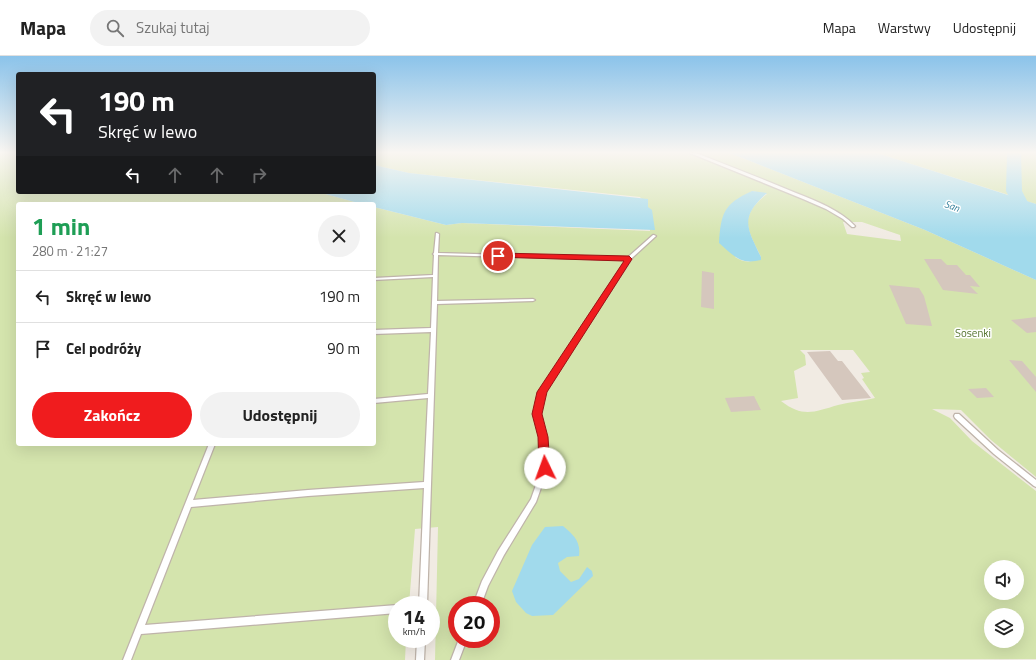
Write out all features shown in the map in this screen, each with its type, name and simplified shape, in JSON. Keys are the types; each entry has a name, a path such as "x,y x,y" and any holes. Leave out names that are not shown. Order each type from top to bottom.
{"lane":[{"path":"760,181 828,209 850,221 854,226"},
{"path":"423,596 435,254 437,234"},
{"path":"481,596 501,553 534,500 545,468 543,437 537,414 542,392 629,259 654,236"},
{"path":"435,254 629,259"},
{"path":"376,279 435,276"},
{"path":"434,303 533,300"},
{"path":"376,332 433,330"},
{"path":"376,401 431,396"},
{"path":"957,416 996,452 1036,484"},
{"path":"127,660 211,446"},
{"path":"188,504 428,485"},
{"path":"139,630 388,610"},
{"path":"420,660 421,648"},
{"path":"455,660 460,648"}],"green space":[{"name":"Sosenki","path":"0,181 16,181 16,194 325,194 355,202 16,202 16,446 376,446 376,208 446,225 462,223 650,231 648,207 640,197 488,181 801,181 925,230 1036,280 1036,477 991,440 961,410 932,409 950,418 972,441 1036,491 1036,659 435,660 435,648 440,648 440,596 436,596 438,527 415,529 410,596 388,596 388,648 406,648 405,660 0,660","holes":["752,191 767,194 752,209 748,223 752,238 761,257 748,262 735,257","843,222 862,222 900,235 901,241 847,234","800,350 853,350 870,372 861,373 864,378 862,379 875,398 809,412 796,410 781,401 798,398 794,371 806,365 805,355"]},
{"path":"965,181 1012,181 1012,196"},
{"path":"1017,181 1036,181 1036,204 1019,199"}],"water":[{"path":"376,181 484,181 648,199 648,207 652,210 655,230 462,223 446,225 376,208 376,202 355,202 325,194 376,194"},
{"name":"San","path":"801,181 965,181 1036,204 1036,280 925,230"},
{"path":"752,191 767,193 752,209 748,223 749,230 761,260 748,261 738,258 719,243 721,224 725,211 735,201"},
{"path":"563,526 576,539 579,547 579,556 567,557 558,563 560,571 571,582 579,579 587,567 592,571 593,576 553,615 532,616 526,613 516,602 512,591 532,545 545,527"}],"building":[{"path":"924,259 941,259 947,265 957,265 966,275 970,275 980,287 970,286 978,294 943,290"},
{"path":"702,271 714,273 714,309 701,307"},
{"path":"889,285 919,288 924,296 932,326 906,324"},
{"path":"1036,317 1036,332 1027,333 1011,320"},
{"path":"830,351 838,361 842,361 871,398 842,400 807,352"},
{"path":"1009,360 1022,361 1036,377 1036,392"},
{"path":"986,388 994,397 977,398 968,389"},
{"path":"754,396 761,410 731,412 725,398"}],"waterway":[{"path":"1014,181 1014,191 1036,233"}],"route":[{"path":"498,256 629,259 542,392 537,414 543,437 545,468"}]}
